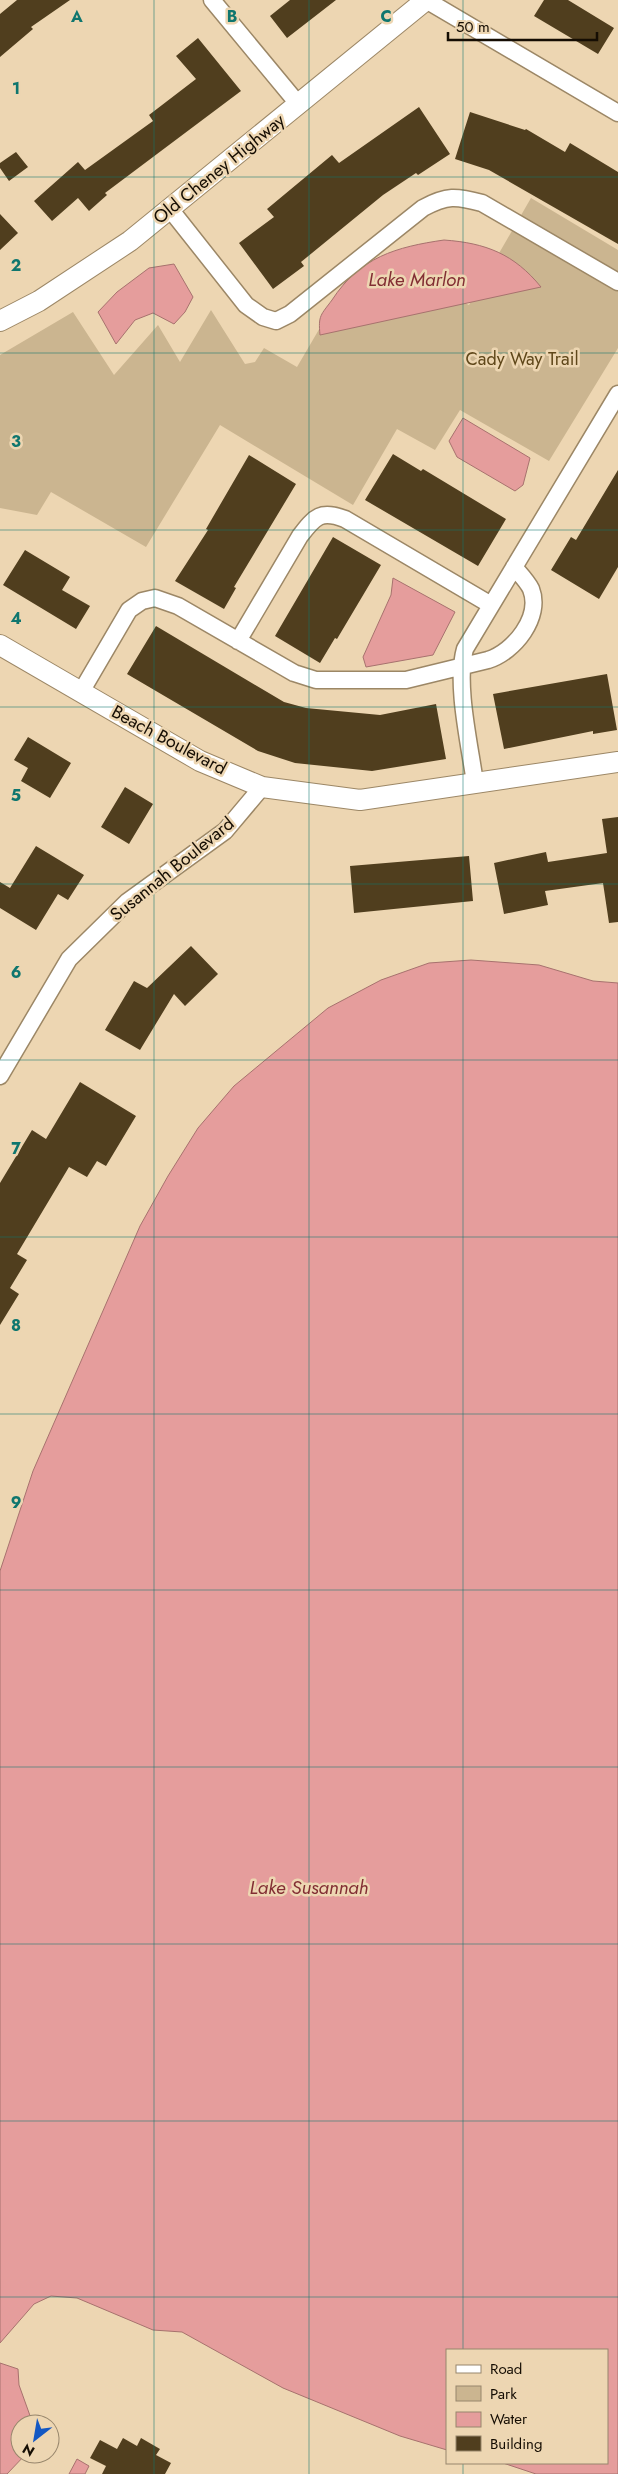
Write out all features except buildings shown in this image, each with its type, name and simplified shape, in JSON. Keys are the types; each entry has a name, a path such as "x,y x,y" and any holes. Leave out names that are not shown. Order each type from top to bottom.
{"street":[{"path":"212,0 299,105"},
{"path":"426,0 618,113"},
{"name":"Old Cheney Highway","path":"0,321 38,302 130,241 426,0"},
{"path":"170,209 246,305 263,317 276,321 290,314 423,208 441,199 459,197 482,203 618,282"},
{"path":"474,783 462,666 465,649 618,394"},
{"path":"238,642 305,529 319,516 330,513 345,519 491,604"},
{"path":"81,692 129,610 142,601 155,598 172,604 294,673 316,680 406,680 500,656 520,636 529,620 533,604 530,589 514,567"},
{"name":"Beach Boulevard","path":"0,645 200,762 262,786 360,800 618,762"},
{"name":"Susannah Boulevard","path":"0,1076 69,959 127,902 225,831 262,786"}],"green space":[{"name":"Cady Way Trail","path":"531,198 618,250 618,348 549,461 460,410 435,450 397,429 353,505 220,425 146,547 51,492 37,515 0,508 0,355 73,312 114,375 158,325 180,362 211,310 245,364 255,362 264,348 297,367 362,256 469,305"}],"water":[{"name":"Lake Marlon","path":"444,240 473,244 498,252 520,266 541,287 320,335 319,323 323,312 343,285 355,273 380,256 410,246"},
{"path":"174,264 193,297 185,312 174,324 153,313 135,320 116,344 98,312 117,292 149,268"},
{"path":"463,418 530,458 523,485 515,491 457,457 449,441"},
{"path":"393,578 455,612 433,655 366,667 363,657 391,595"},
{"name":"Lake Susannah","path":"471,960 539,965 593,981 618,983 618,2474 536,2474 506,2464 608,2464 608,2349 446,2349 446,2450 400,2436 283,2388 182,2332 153,2330 77,2298 51,2296 34,2304 0,2343 0,1571 33,1471 140,1226 198,1128 234,1086 328,1008 381,980 429,963"},
{"path":"0,2363 18,2369 19,2385 29,2414 10,2414 10,2464 16,2464 7,2474 0,2474"},
{"path":"77,2459 89,2466 85,2474 69,2474"}]}
